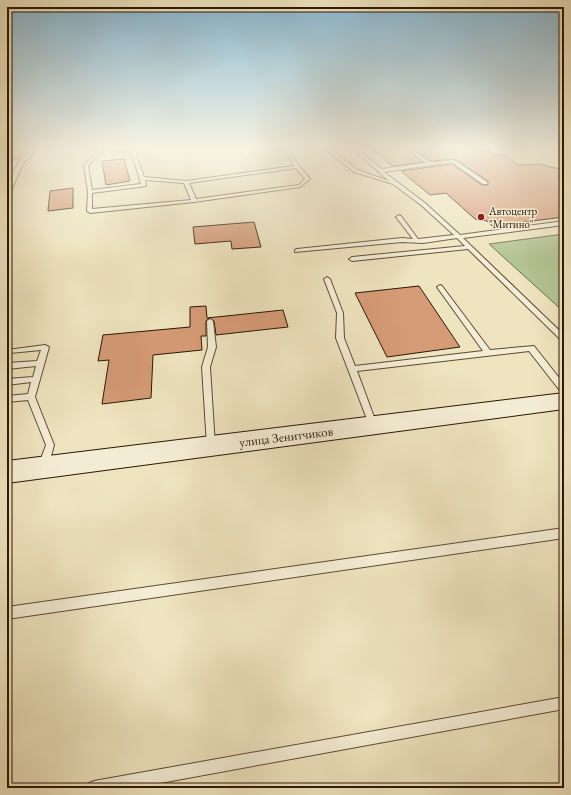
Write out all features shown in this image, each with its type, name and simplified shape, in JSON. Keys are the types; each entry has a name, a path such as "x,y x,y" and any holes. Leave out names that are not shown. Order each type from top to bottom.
{"street":[{"name":"улица Зенитчиков","path":"7,472 564,401"}],"lane":[{"path":"7,196 11,185"},
{"path":"89,185 90,211 194,201 301,185"},
{"path":"90,192 143,185"},
{"path":"187,185 194,201"},
{"path":"397,185 423,204 470,247 564,339"},
{"path":"399,217 417,241"},
{"path":"297,250 402,240 417,241 459,237 564,224"},
{"path":"352,259 470,247"},
{"path":"327,279 340,313 340,338 373,425"},
{"path":"440,287 488,353"},
{"path":"210,321 212,347 206,367 211,446"},
{"path":"10,351 45,347 31,396 50,445 43,468"},
{"path":"352,369 531,348 564,390"},
{"path":"7,366 40,363"},
{"path":"7,382 36,379"},
{"path":"7,399 31,396"},
{"path":"7,612 564,533"},
{"path":"94,788 564,703"}],"green space":[{"path":"564,234 564,312 489,244"}],"building":[{"path":"418,185 564,185 564,217 492,226 487,221 475,219 446,193 430,195"},
{"path":"73,188 73,208 48,211 50,191"},
{"path":"254,222 261,247 232,249 231,241 195,244 193,227"},
{"path":"419,286 460,347 387,357 355,293"},
{"path":"206,306 207,318 283,310 288,327 216,335 214,321 209,318 206,321 206,336 201,336 202,350 153,355 151,398 102,404 109,360 98,361 103,335 190,327 190,307"}],"place":[{"name":"Автоцентр \"Митино\"","path":"481,217"}]}
